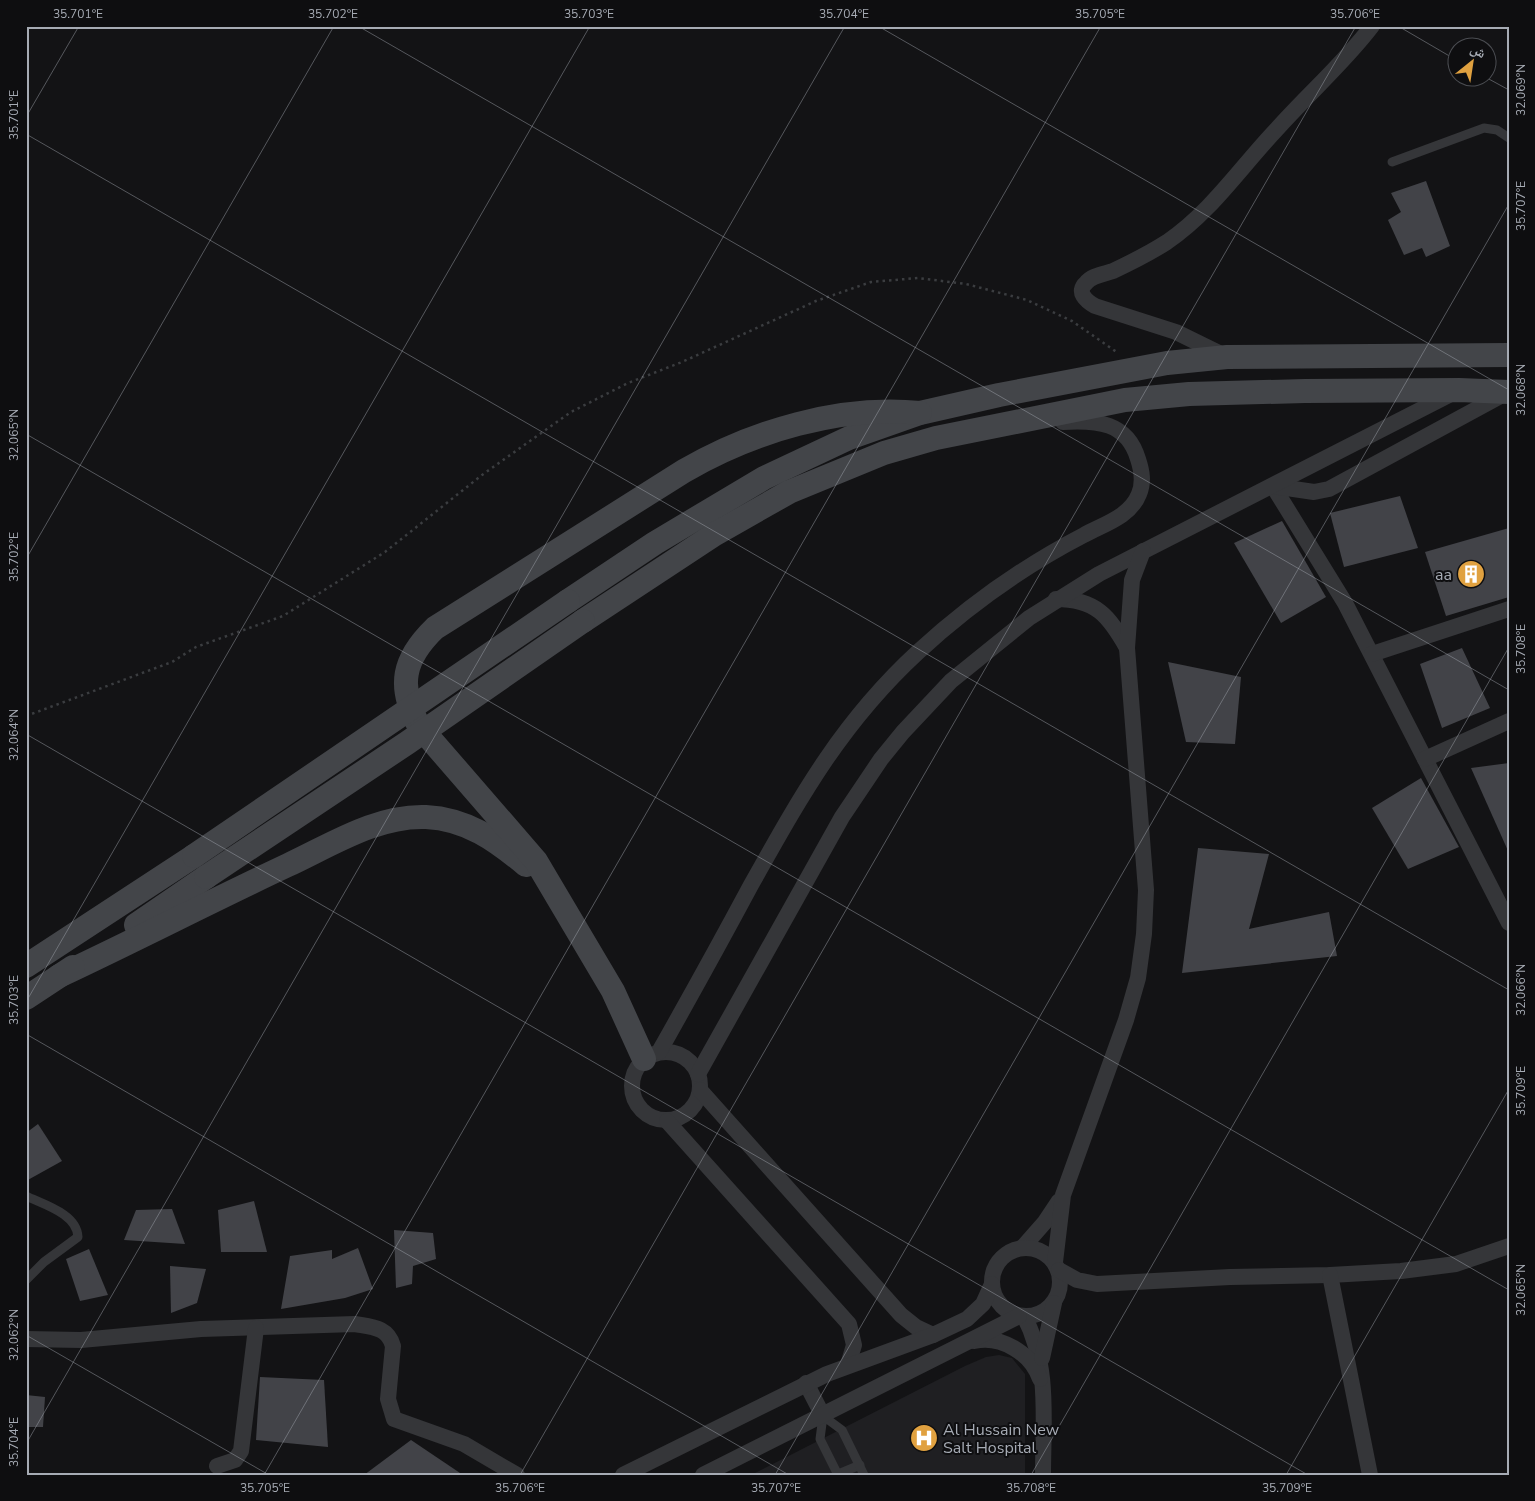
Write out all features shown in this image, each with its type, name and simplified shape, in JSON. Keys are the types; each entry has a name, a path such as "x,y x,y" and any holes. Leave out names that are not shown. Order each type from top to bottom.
{"main road":[{"path":"26,966 194,856 678,528 764,478 850,438 920,413 1137,367 1227,357 1509,355"},
{"path":"1303,356 1305,390"},
{"path":"26,998 715,534 788,492 819,478 884,453 936,438 1126,400 1189,394 1305,390 1460,390 1509,392"},
{"path":"652,1056 550,884 520,840 419,726 410,710 406,693 405,676 410,662 425,638 435,628 684,471 721,451 760,435 841,415 880,411 920,413"},
{"path":"59,976 364,830 405,818 447,820 468,825 487,834 550,884"}],"street":[{"path":"1227,357 1176,332 1146,320 1094,306 1086,302 1082,296 1082,289 1085,283 1094,277 1125,265 1155,249 1200,215 1276,129 1322,83 1372,26"},
{"path":"698,1074 842,817 881,759 926,706 957,676 1002,638 1056,599 1143,551 1460,390"},
{"path":"1273,486 1301,492 1329,489 1509,392"},
{"path":"652,1056 671,1052 683,1056 692,1064 698,1074 700,1090 693,1108 686,1115 667,1121 655,1119 644,1113 634,1098 632,1080 636,1069 652,1056 803,792 844,732 867,704 918,652 980,601 1047,556 1118,518 1134,503 1142,482 1142,471 1134,445 1125,435 1112,426 1096,422 1021,420"},
{"path":"1273,486 1340,594 1372,654 1386,687 1509,923"},
{"path":"1023,1247 1045,1222 1063,1195 1126,1020 1138,978 1144,934 1146,890 1127,648 1132,580 1143,551"},
{"path":"1056,599 1084,602 1096,608 1111,622 1127,648"},
{"path":"1372,654 1509,608"},
{"path":"1425,760 1509,721"},
{"path":"700,1090 901,1315 916,1327 932,1334"},
{"path":"667,1121 849,1324 854,1344 848,1365"},
{"path":"1041,1362 1055,1302 1061,1286 1057,1266 1063,1195"},
{"path":"1043,1475 1043,1390 1041,1362 1035,1339 1022,1316 1009,1312 1000,1304 994,1295 992,1284 992,1274 997,1264 1012,1250 1023,1247 1035,1248 1046,1254 1057,1266 1077,1280 1097,1284 1230,1276 1330,1275 1401,1271 1456,1264 1509,1246"},
{"path":"1330,1275 1370,1475"},
{"path":"623,1475 806,1383 952,1326 976,1313 989,1295 992,1284"},
{"path":"703,1475 823,1416 964,1343 1022,1316 1036,1315 1046,1311 1055,1302 1097,1284"},
{"path":"26,1339 81,1340 201,1329 355,1324 370,1326 384,1331 391,1338 393,1346 388,1399 394,1419 464,1444 517,1475"},
{"path":"218,1466 234,1460 241,1450 256,1328"},
{"path":"964,1343 994,1340 1015,1348 1031,1363 1039,1376 1043,1390"},
{"path":"806,1383 823,1416"}],"lane":[{"path":"1392,162 1484,128 1497,130 1509,138"},
{"path":"26,1196 72,1220 78,1228 78,1237 44,1262 26,1280"},
{"path":"860,1465 837,1474 820,1439 823,1416 842,1430 860,1465 864,1475"}],"path":[{"path":"26,716 172,662 196,647 283,616 385,552 482,475 571,412 628,383 700,354 816,301 871,282 918,278 937,280 966,284 1027,300 1072,320 1137,367"}],"shaded area":[{"name":"Al Hussain New Salt Hospital","path":"999,1355 1012,1358 1025,1374 1025,1475 751,1475 965,1366 986,1357"}],"building":[{"path":"1426,181 1450,246 1426,257 1422,248 1404,255 1388,220 1401,212 1391,193"},
{"name":"aa","path":"1400,496 1418,548 1344,567 1330,513"},
{"path":"1282,521 1326,597 1281,623 1234,543"},
{"name":"aa","path":"1509,528 1509,597 1446,616 1425,552"},
{"path":"1462,648 1490,708 1442,728 1420,664"},
{"path":"1168,662 1241,677 1235,744 1186,742"},
{"path":"1509,763 1509,853 1471,768"},
{"path":"1421,778 1459,847 1408,869 1372,808"},
{"path":"1198,848 1269,854 1249,929 1329,912 1337,956 1182,973"},
{"path":"38,1124 62,1161 26,1181 26,1133"},
{"path":"254,1201 267,1252 221,1252 218,1210"},
{"path":"172,1209 185,1244 124,1240 136,1210"},
{"path":"394,1230 433,1233 436,1259 413,1266 412,1284 396,1288"},
{"path":"358,1248 373,1289 345,1298 281,1309 290,1256 332,1250 332,1259"},
{"path":"89,1249 108,1295 80,1301 66,1259"},
{"path":"170,1266 206,1269 197,1303 171,1313"},
{"path":"260,1377 324,1380 328,1447 256,1440"},
{"path":"26,1395 45,1397 43,1427 26,1427"},
{"path":"411,1440 463,1475 364,1475"}],"place":[{"name":"aa","path":"1471,574"},
{"name":"Al Hussain New Salt Hospital","path":"924,1438"}]}
